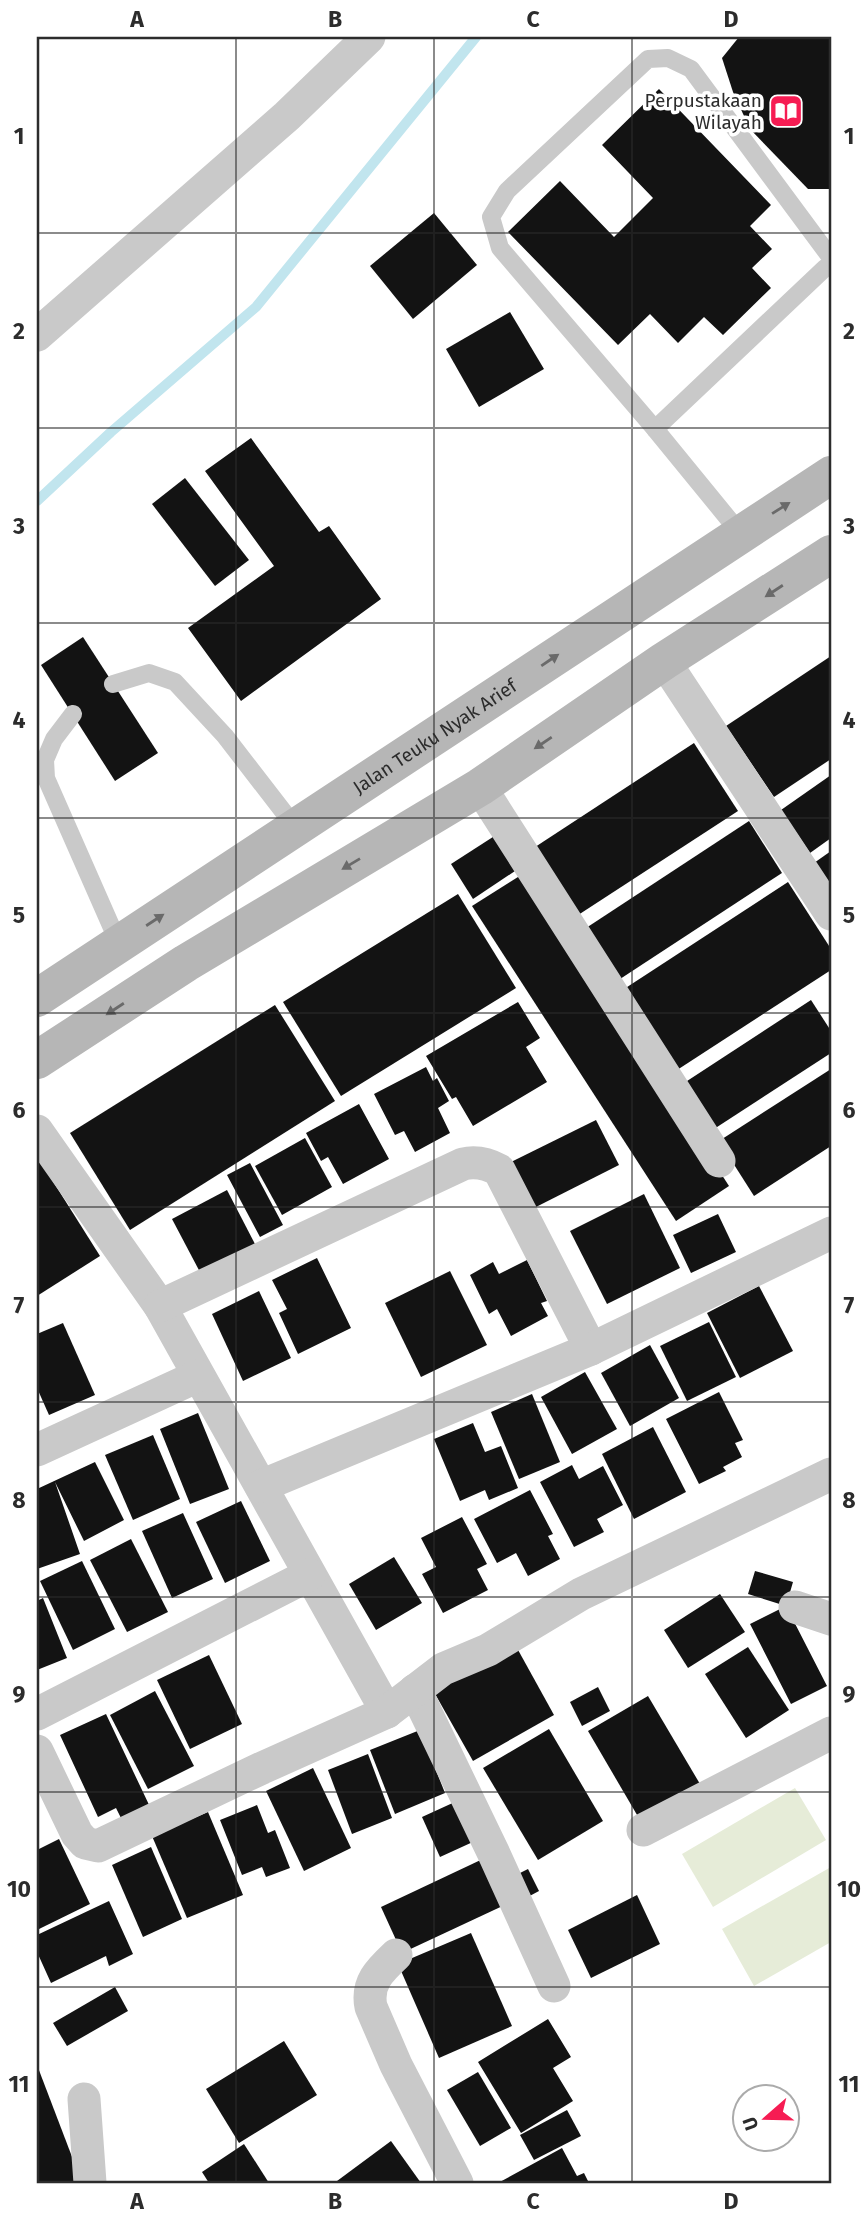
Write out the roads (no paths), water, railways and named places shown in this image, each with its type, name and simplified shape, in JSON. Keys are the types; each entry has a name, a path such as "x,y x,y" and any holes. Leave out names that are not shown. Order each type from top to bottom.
{"main road":[{"name":"Jalan Teuku Nyak Arief","path":"37,998 831,475"},
{"path":"37,1060 186,963 480,787 664,661 831,554"}],"street":[{"path":"37,335 286,116 369,37"},
{"path":"664,661 831,914"},
{"path":"480,787 719,1161"},
{"path":"37,1131 160,1307 387,1712"},
{"path":"160,1307 470,1162 488,1164 499,1170 591,1349"},
{"path":"261,1486 591,1349 831,1233"},
{"path":"37,1450 198,1376"},
{"path":"37,1751 77,1835 85,1843 98,1846 387,1712 443,1669 488,1650 581,1594 831,1475"},
{"path":"37,1714 309,1574"},
{"path":"795,1607 831,1619"},
{"path":"415,1690 554,1986"},
{"path":"643,1830 831,1734"},
{"path":"396,1955 376,1973 369,1997 371,2007 396,2065 457,2183"},
{"path":"84,2099 90,2183"}],"lane":[{"path":"740,533 500,247 491,217 506,191 648,59 668,58 691,69 831,258"},
{"path":"655,429 831,265"},
{"path":"113,684 149,673 175,682 225,736 296,828"},
{"path":"73,714 54,739 45,760 46,778 119,944"}],"waterway":[{"path":"37,501 111,432 256,307 476,37"}],"place":[{"name":"Perpustakaan Wilayah","path":"786,111"}]}
